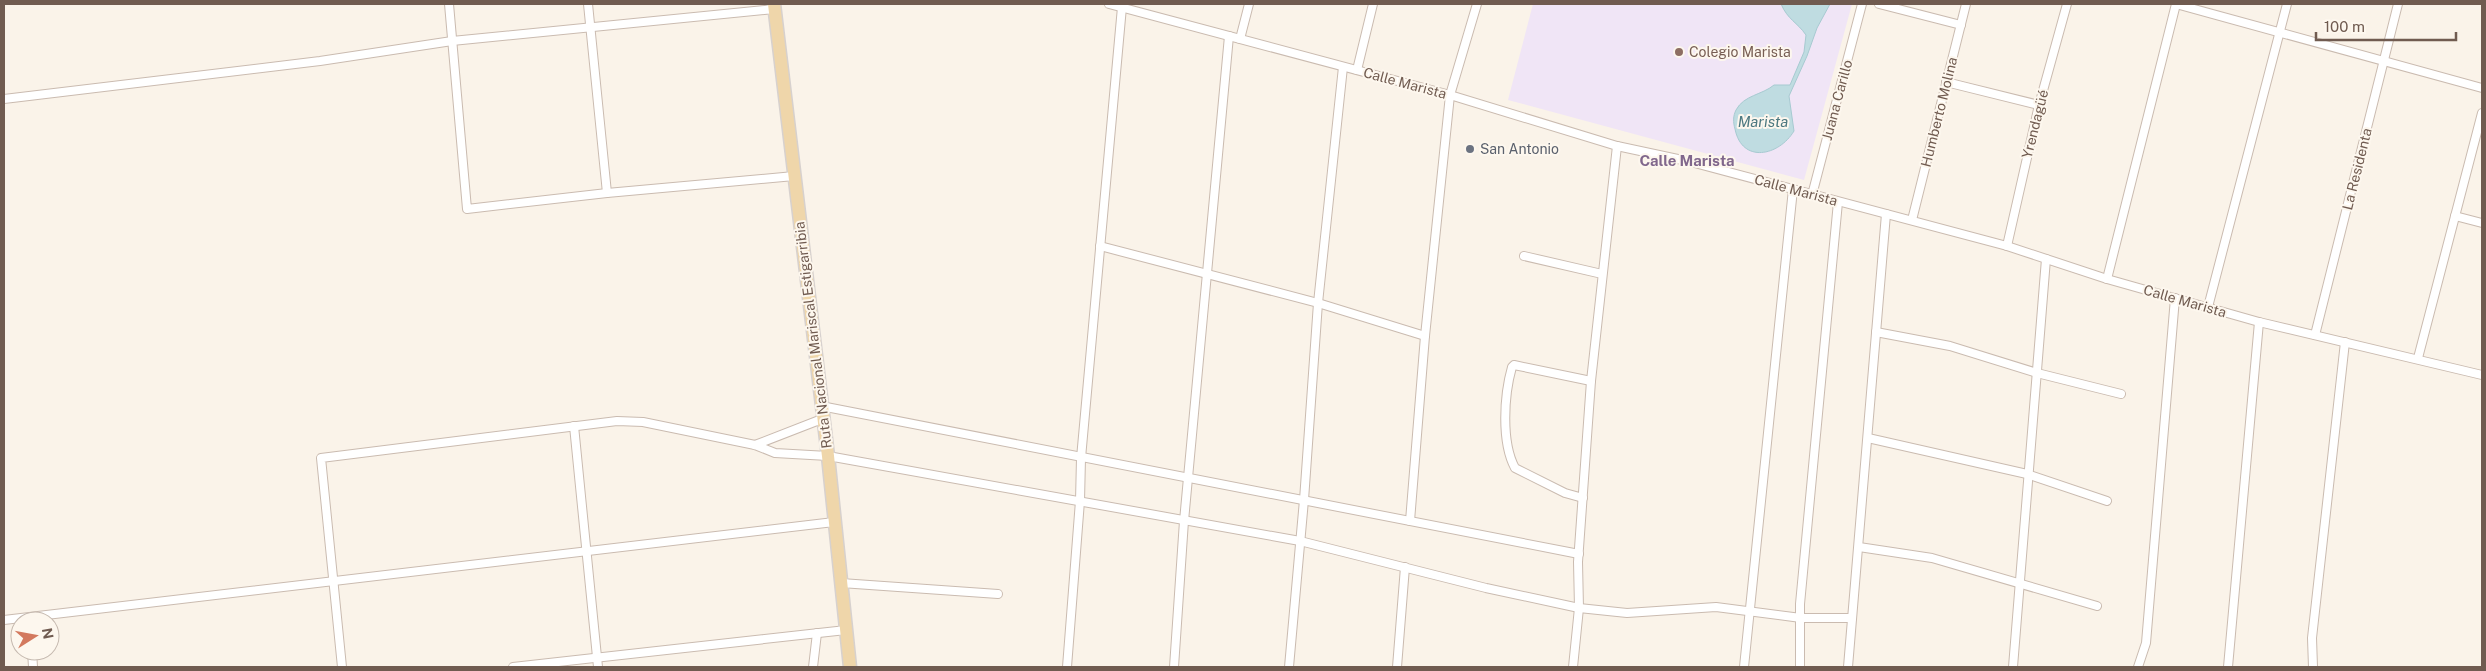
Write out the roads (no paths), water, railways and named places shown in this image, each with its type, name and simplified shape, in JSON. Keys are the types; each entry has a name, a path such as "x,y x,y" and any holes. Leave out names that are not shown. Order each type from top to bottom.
{"main road":[{"name":"Ruta Nacional Mariscal Estigarribia","path":"774,6 822,419 828,456 850,667"}],"street":[{"path":"449,4 467,209 608,193 794,176"},
{"path":"588,4 608,193"},
{"name":"Calle Marista","path":"1109,4 1135,7 1229,36 1450,95 1617,146 1687,161 2007,246 2107,279 2259,322 2418,358 2482,375"},
{"path":"1240,39 1249,4"},
{"path":"1357,70 1373,4"},
{"path":"1410,521 1425,336 1450,95 1477,4"},
{"name":"Juana Carillo","path":"1812,195 1862,4"},
{"path":"1879,4 1961,24"},
{"name":"Humberto Molina","path":"1912,220 1966,4"},
{"name":"Yrendagüé","path":"2007,246 2039,105 2067,4"},
{"path":"2107,279 2176,4 2482,88"},
{"path":"2208,307 2287,4"},
{"name":"La Residenta","path":"2315,335 2398,4"},
{"path":"4,100 320,61 452,41 774,6"},
{"path":"1067,667 1080,502 1081,458 1122,7"},
{"path":"1174,667 1184,521 1229,36"},
{"path":"1290,667 1318,303 1343,67"},
{"path":"1946,82 2039,105"},
{"path":"2418,358 2482,113"},
{"path":"1574,667 1579,608 1579,554 1591,381 1617,146"},
{"path":"1744,667 1793,189"},
{"path":"1800,667 1800,604 1838,202"},
{"path":"1848,667 1886,214"},
{"path":"2455,216 2482,223"},
{"path":"1100,246 1206,272 1318,303 1425,336"},
{"path":"1524,256 1602,274"},
{"path":"2013,667 2027,474 2046,259"},
{"path":"2138,667 2146,643 2175,298"},
{"path":"2228,667 2259,322"},
{"path":"1876,332 1950,346 2036,373 2121,394"},
{"path":"2312,667 2312,638 2345,342"},
{"path":"1583,498 1565,493 1515,468 1508,446 1505,389 1514,366 1591,381"},
{"path":"821,406 1579,554"},
{"path":"755,445 822,419"},
{"path":"342,667 321,458 617,421 643,422 755,445 775,453 828,456 1300,541 1579,608 1627,613 1716,607 1801,618 1852,618"},
{"path":"574,426 598,667"},
{"path":"1868,438 2027,474 2107,501"},
{"path":"60,615 834,522"},
{"path":"1859,547 1932,558 2097,606"},
{"path":"1397,667 1405,567"},
{"path":"841,583 998,594"},
{"path":"513,667 846,630"},
{"path":"813,667 817,633"}],"water":[{"name":"Marista","path":"1781,4 1830,4 1817,28 1789,96 1794,131 1787,140 1771,151 1753,152 1745,148 1739,140 1734,121 1736,110 1748,98 1774,85 1790,85 1804,52 1806,35 1787,14"}],"place":[{"name":"Colegio Marista","path":"1679,52"},
{"name":"San Antonio","path":"1470,149"}],"district":[{"name":"Calle Marista","path":"1687,161"}]}
